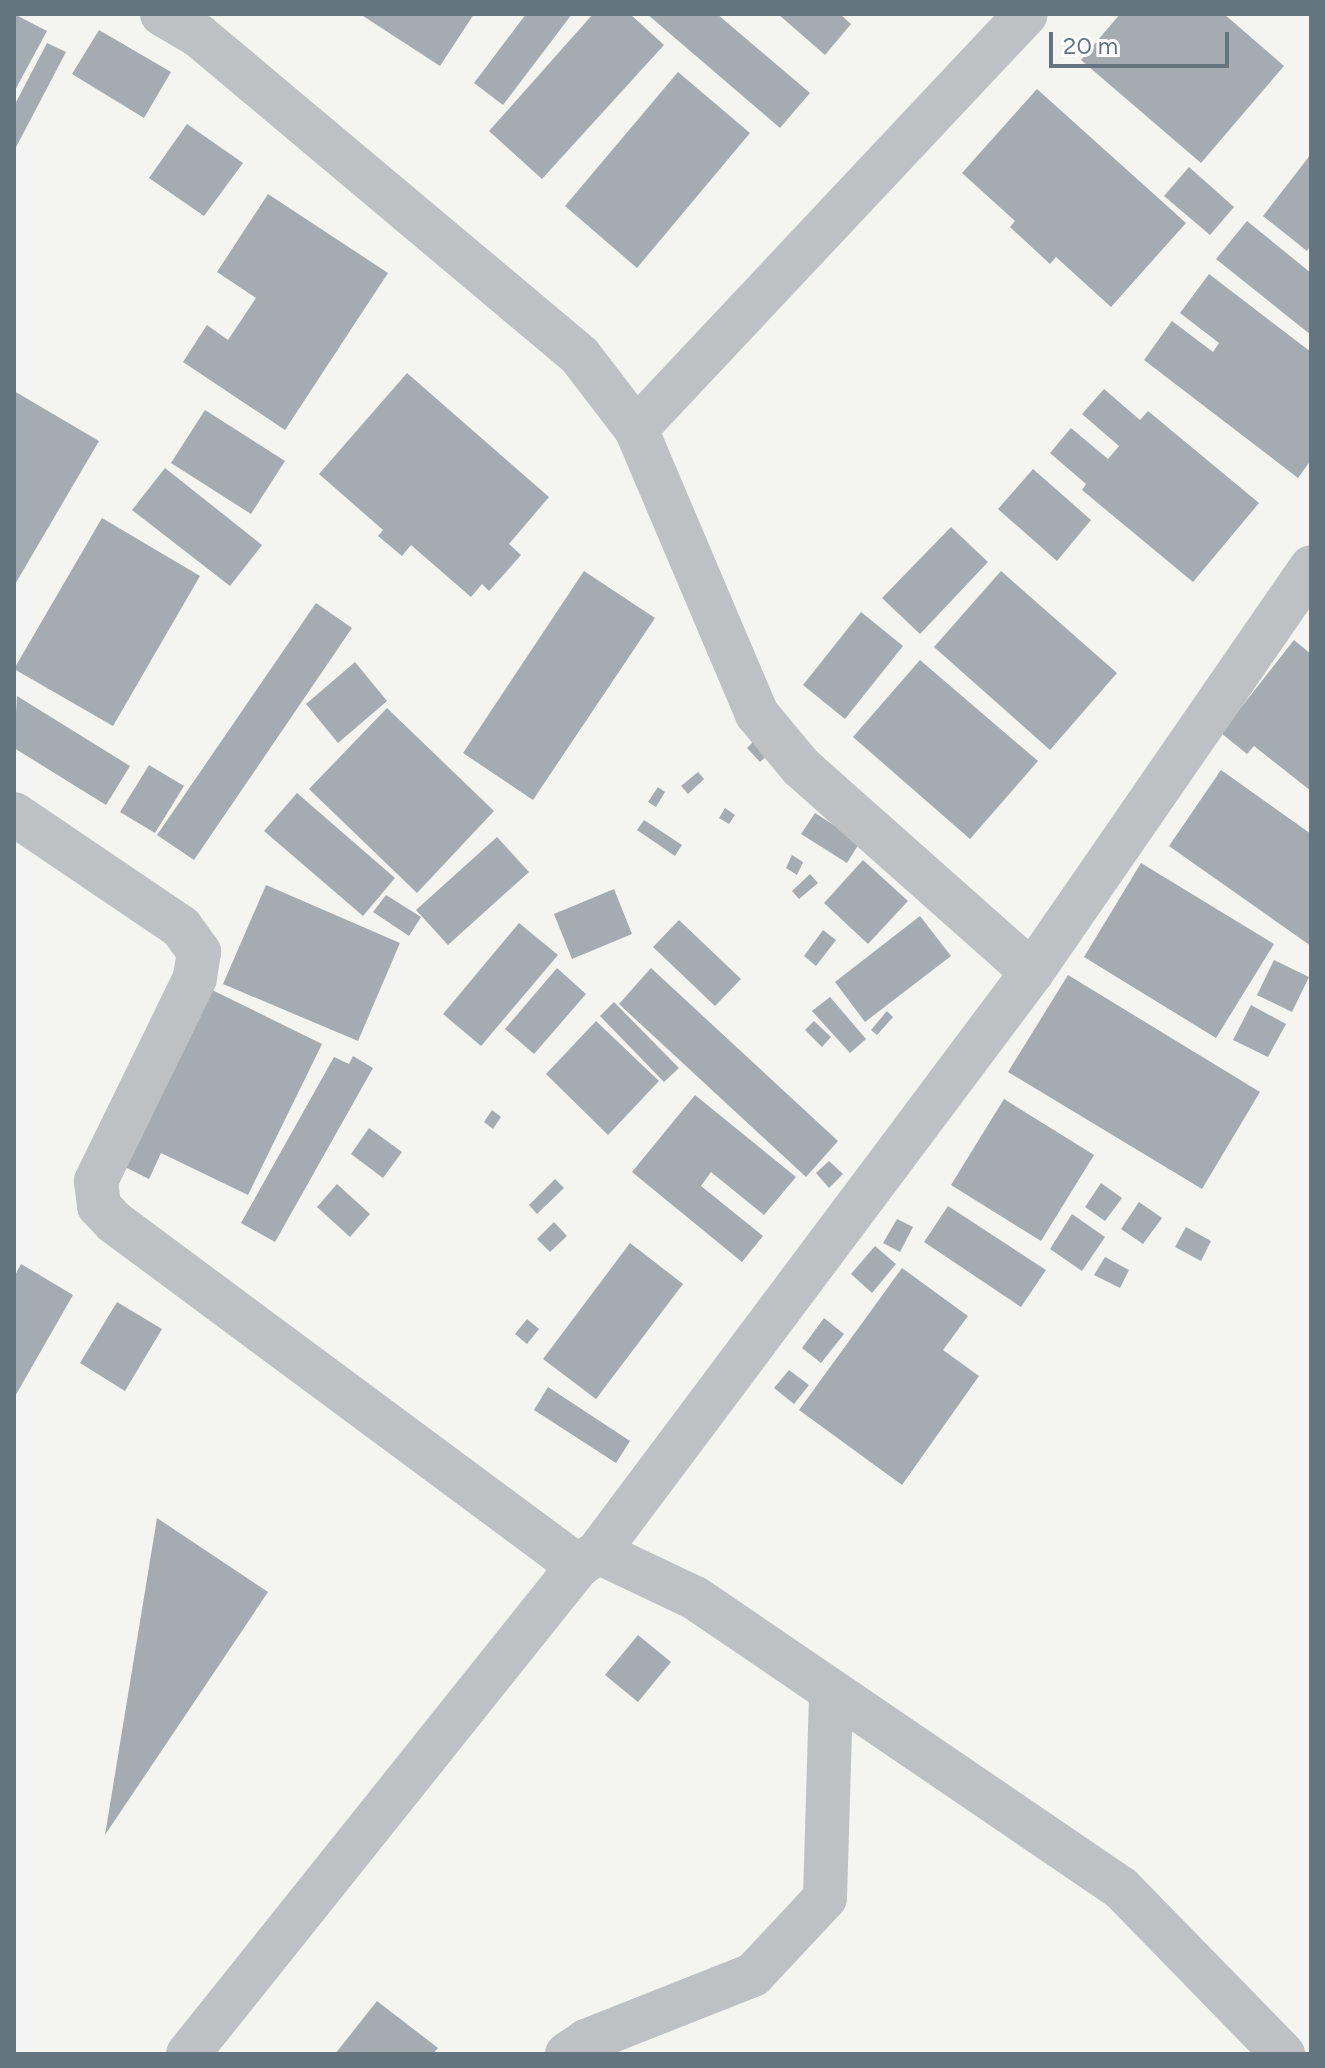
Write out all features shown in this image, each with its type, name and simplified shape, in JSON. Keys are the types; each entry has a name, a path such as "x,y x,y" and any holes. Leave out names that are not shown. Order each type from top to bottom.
{"street":[{"path":"162,14 207,25 580,356 636,429 757,714 801,767 1032,972"},
{"path":"636,429 1026,14"},
{"path":"188,2054 588,1559 1032,972 1295,622 1311,567"},
{"path":"14,814 181,927 199,952 195,978 96,1181 99,1206 126,1232 588,1559 695,1598 1121,1888 1283,2054"},
{"path":"567,2054 586,2041 753,1975 825,1898 831,1691"}],"building":[{"path":"14,14 47,31 14,92"},
{"path":"360,14 474,14 440,66"},
{"path":"526,14 572,14 503,105 474,83"},
{"path":"593,14 630,14 664,45 542,179 489,131"},
{"path":"647,14 717,14 810,93 780,128"},
{"path":"778,14 840,14 851,24 825,55"},
{"path":"1120,14 1224,14 1284,66 1201,163 1081,60"},
{"path":"99,30 171,72 144,118 72,74"},
{"path":"47,43 66,52 14,151 14,106"},
{"path":"678,72 750,133 637,268 565,206"},
{"path":"1037,89 1186,223 1111,307 1056,257 1050,264 1010,227 1015,221 962,173"},
{"path":"187,124 243,163 204,216 149,178"},
{"path":"1311,154 1311,245 1307,251 1263,216"},
{"path":"1189,167 1234,207 1210,235 1164,196"},
{"path":"268,194 388,273 285,430 183,362 207,325 228,340 256,298 217,272"},
{"path":"1247,221 1311,273 1311,335 1216,259"},
{"path":"1209,274 1311,352 1311,460 1298,478 1144,360 1172,321 1213,352 1219,343 1180,313"},
{"path":"407,373 549,497 509,544 521,555 489,591 482,584 471,597 411,545 402,556 378,536 383,530 319,474"},
{"path":"1104,389 1140,420 1148,411 1259,503 1193,582 1082,490 1086,484 1050,453 1071,428 1108,459 1119,446 1082,414"},
{"path":"14,391 99,441 14,586"},
{"path":"205,410 285,461 251,514 171,463"},
{"path":"165,468 262,545 230,586 132,510"},
{"path":"1033,469 1091,520 1057,561 998,509"},
{"path":"102,518 200,576 113,726 14,669"},
{"path":"951,527 988,562 920,634 882,598"},
{"path":"584,571 655,618 533,800 463,753"},
{"path":"1001,571 1117,673 1050,750 934,647"},
{"path":"316,603 352,628 194,860 157,835"},
{"path":"861,612 903,646 845,719 803,685"},
{"path":"1294,640 1311,654 1311,791 1254,746 1247,754 1221,733"},
{"path":"920,660 1038,761 970,839 853,737"},
{"path":"355,662 387,701 338,743 306,704"},
{"path":"17,696 130,766 106,805 14,748"},
{"path":"387,708 494,811 417,893 309,789"},
{"path":"757,738 771,752 760,762 747,748"},
{"path":"149,765 184,786 155,833 120,812"},
{"path":"1221,770 1311,834 1311,946 1169,846"},
{"path":"698,772 704,779 688,794 681,786"},
{"path":"658,787 665,792 656,807 648,802"},
{"path":"297,793 395,878 363,916 264,831"},
{"path":"725,808 735,815 729,824 719,818"},
{"path":"815,813 860,842 847,863 801,834"},
{"path":"644,820 682,845 675,856 637,830"},
{"path":"497,837 529,872 448,945 416,910"},
{"path":"792,855 803,862 797,875 786,868"},
{"path":"863,860 908,901 868,944 824,903"},
{"path":"1141,863 1274,944 1216,1038 1084,957"},
{"path":"810,874 818,883 799,899 792,891"},
{"path":"266,885 400,943 358,1041 223,984"},
{"path":"614,889 632,934 572,959 554,914"},
{"path":"386,895 421,917 409,936 373,912"},
{"path":"920,916 951,956 865,1022 835,982"},
{"path":"679,920 741,979 715,1006 653,947"},
{"path":"519,923 558,955 481,1046 443,1014"},
{"path":"823,930 836,940 816,966 804,956"},
{"path":"1274,960 1309,977 1292,1012 1257,995"},
{"path":"557,968 586,994 534,1054 505,1029"},
{"path":"651,968 838,1141 806,1177 619,1004"},
{"path":"1068,975 1260,1092 1202,1189 1008,1072"},
{"path":"208,988 322,1044 248,1195 161,1153 149,1179 121,1165"},
{"path":"830,997 866,1039 850,1053 812,1011"},
{"path":"614,1002 679,1068 664,1082 600,1016"},
{"path":"1251,1005 1286,1024 1268,1057 1233,1040"},
{"path":"887,1011 893,1017 877,1035 871,1030"},
{"path":"596,1021 659,1081 608,1135 546,1074"},
{"path":"814,1021 831,1037 822,1047 805,1030"},
{"path":"353,1056 373,1068 275,1242 241,1223 334,1057 349,1064"},
{"path":"695,1095 796,1177 764,1215 711,1172 701,1186 763,1236 742,1262 632,1172"},
{"path":"1004,1099 1094,1155 1041,1241 951,1185"},
{"path":"492,1110 501,1117 493,1129 484,1122"},
{"path":"369,1128 402,1152 383,1178 351,1154"},
{"path":"829,1161 843,1174 829,1188 816,1173"},
{"path":"555,1179 564,1188 537,1214 529,1205"},
{"path":"1101,1183 1122,1198 1105,1221 1085,1207"},
{"path":"337,1184 370,1214 350,1237 317,1207"},
{"path":"1139,1202 1162,1218 1143,1244 1121,1229"},
{"path":"948,1206 1046,1270 1021,1307 924,1242"},
{"path":"1072,1214 1105,1237 1082,1271 1050,1249"},
{"path":"897,1219 913,1227 900,1252 883,1243"},
{"path":"554,1222 567,1236 550,1252 537,1239"},
{"path":"1186,1227 1211,1241 1201,1261 1175,1247"},
{"path":"630,1243 683,1284 596,1399 543,1359"},
{"path":"875,1246 896,1264 872,1293 851,1274"},
{"path":"1105,1257 1129,1270 1120,1288 1094,1275"},
{"path":"21,1264 73,1295 14,1398 14,1277"},
{"path":"902,1268 968,1316 943,1350 979,1376 902,1485 799,1410"},
{"path":"117,1302 162,1329 125,1391 80,1363"},
{"path":"824,1318 844,1334 821,1363 802,1348"},
{"path":"527,1319 539,1329 527,1344 515,1334"},
{"path":"789,1370 809,1385 794,1404 774,1388"},
{"path":"548,1387 630,1441 616,1463 534,1410"},
{"path":"157,1518 268,1592 105,1835"},
{"path":"638,1635 671,1662 638,1702 605,1675"},
{"path":"377,2001 438,2048 433,2054 335,2054"}]}
